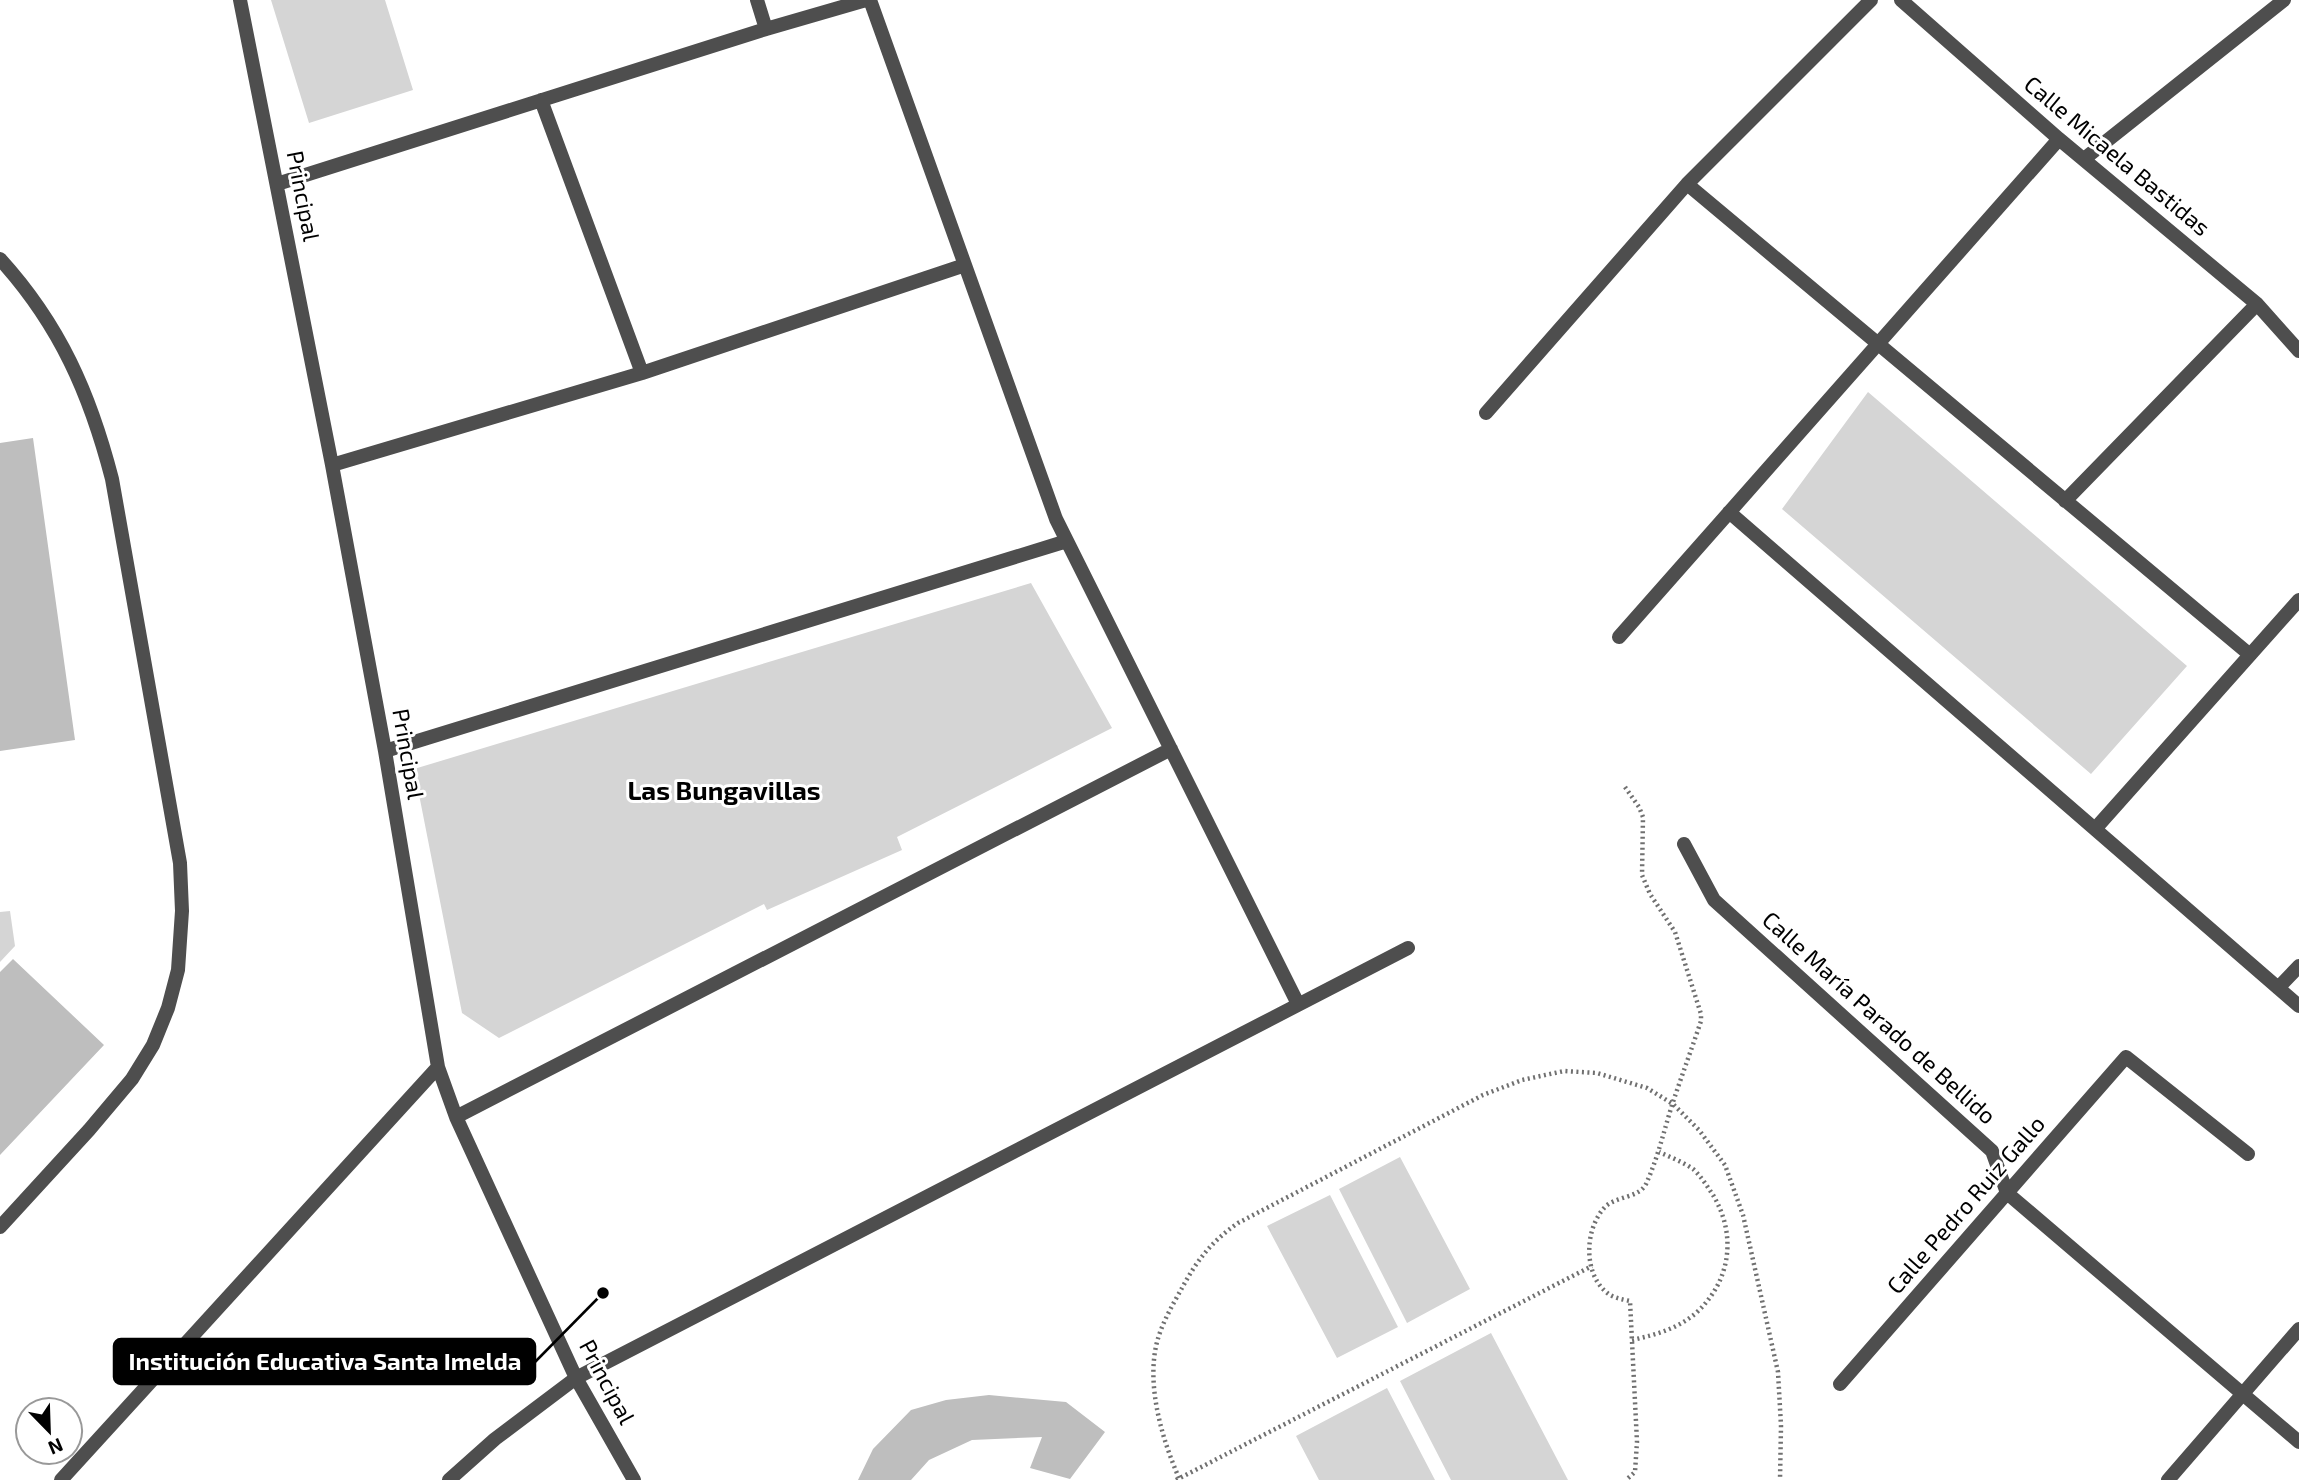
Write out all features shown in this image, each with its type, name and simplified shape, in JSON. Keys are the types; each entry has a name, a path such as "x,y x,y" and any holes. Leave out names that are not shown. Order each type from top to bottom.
{"street":[{"name":"Principal","path":"240,0 332,465 385,751 438,1067 456,1117 576,1378 634,1480"},
{"path":"757,0 766,29"},
{"path":"277,184 766,29 868,0 1056,519 1298,1004"},
{"path":"1486,413 1687,184 1871,0"},
{"name":"Calle Micaela Bastidas","path":"1901,0 2059,139 2257,303 2299,351"},
{"path":"2084,159 2284,0"},
{"path":"541,100 642,373"},
{"path":"1619,637 2059,139"},
{"path":"1687,184 2249,654"},
{"path":"0,258 35,301 57,335 86,392 100,435 112,480 180,863 183,911 178,970 168,1008 153,1045 132,1079 0,1227"},
{"path":"332,465 642,373 965,265"},
{"path":"2065,501 2257,303"},
{"path":"1729,512 2299,1006"},
{"path":"385,751 1067,541"},
{"path":"2095,829 2299,600"},
{"path":"456,1117 1171,749"},
{"name":"Calle María Parado de Bellido","path":"1684,844 1714,900 1992,1151 2007,1193 2299,1443"},
{"path":"449,1480 495,1438 576,1378 1408,948"},
{"path":"2278,988 2299,966"},
{"name":"Calle Pedro Ruiz Gallo","path":"1840,1384 2126,1057 2248,1154"},
{"path":"61,1480 438,1067"},
{"path":"2168,1480 2299,1329"}],"path":[{"path":"1625,787 1643,817 1642,875 1650,894 1675,932 1701,1014 1659,1152 1643,1189 1606,1206 1597,1220 1590,1240 1592,1266 1598,1282 1608,1294 1630,1301 1637,1451 1634,1472 1626,1480"},
{"path":"1592,1266 1177,1479 1161,1429 1153,1368 1157,1340 1196,1261 1219,1236 1238,1223 1483,1095 1522,1080 1564,1071 1597,1073 1647,1088 1673,1104 1699,1130 1725,1165 1742,1215 1778,1372 1780,1480"},
{"path":"1632,1340 1658,1335 1677,1326 1696,1312 1713,1293 1725,1268 1729,1247 1727,1223 1706,1184 1693,1170 1659,1152"}],"shaded area":[{"path":"271,0 385,0 413,90 309,123"},
{"path":"1868,392 2187,666 2091,774 1782,509"},
{"path":"1031,583 1112,728 897,837 902,850 767,910 764,904 499,1038 462,1013 414,769"},
{"path":"10,911 15,946 0,962 0,912"},
{"path":"1400,1157 1470,1289 1407,1323 1339,1189"},
{"path":"1330,1195 1398,1327 1337,1358 1267,1226"},
{"path":"1491,1333 1568,1480 1451,1480 1400,1381"},
{"path":"1387,1388 1435,1480 1319,1480 1296,1436"}],"building":[{"path":"33,438 75,740 0,751 0,443"},
{"path":"13,959 104,1045 0,1155 0,972"},
{"path":"989,1395 1066,1402 1105,1432 1070,1479 1030,1468 1042,1437 972,1440 929,1460 911,1480 858,1480 873,1449 911,1410 946,1400"}],"place":[{"name":"Institución Educativa Santa Imelda","path":"603,1293"}],"district":[{"name":"Las Bungavillas","path":"724,791"}]}
